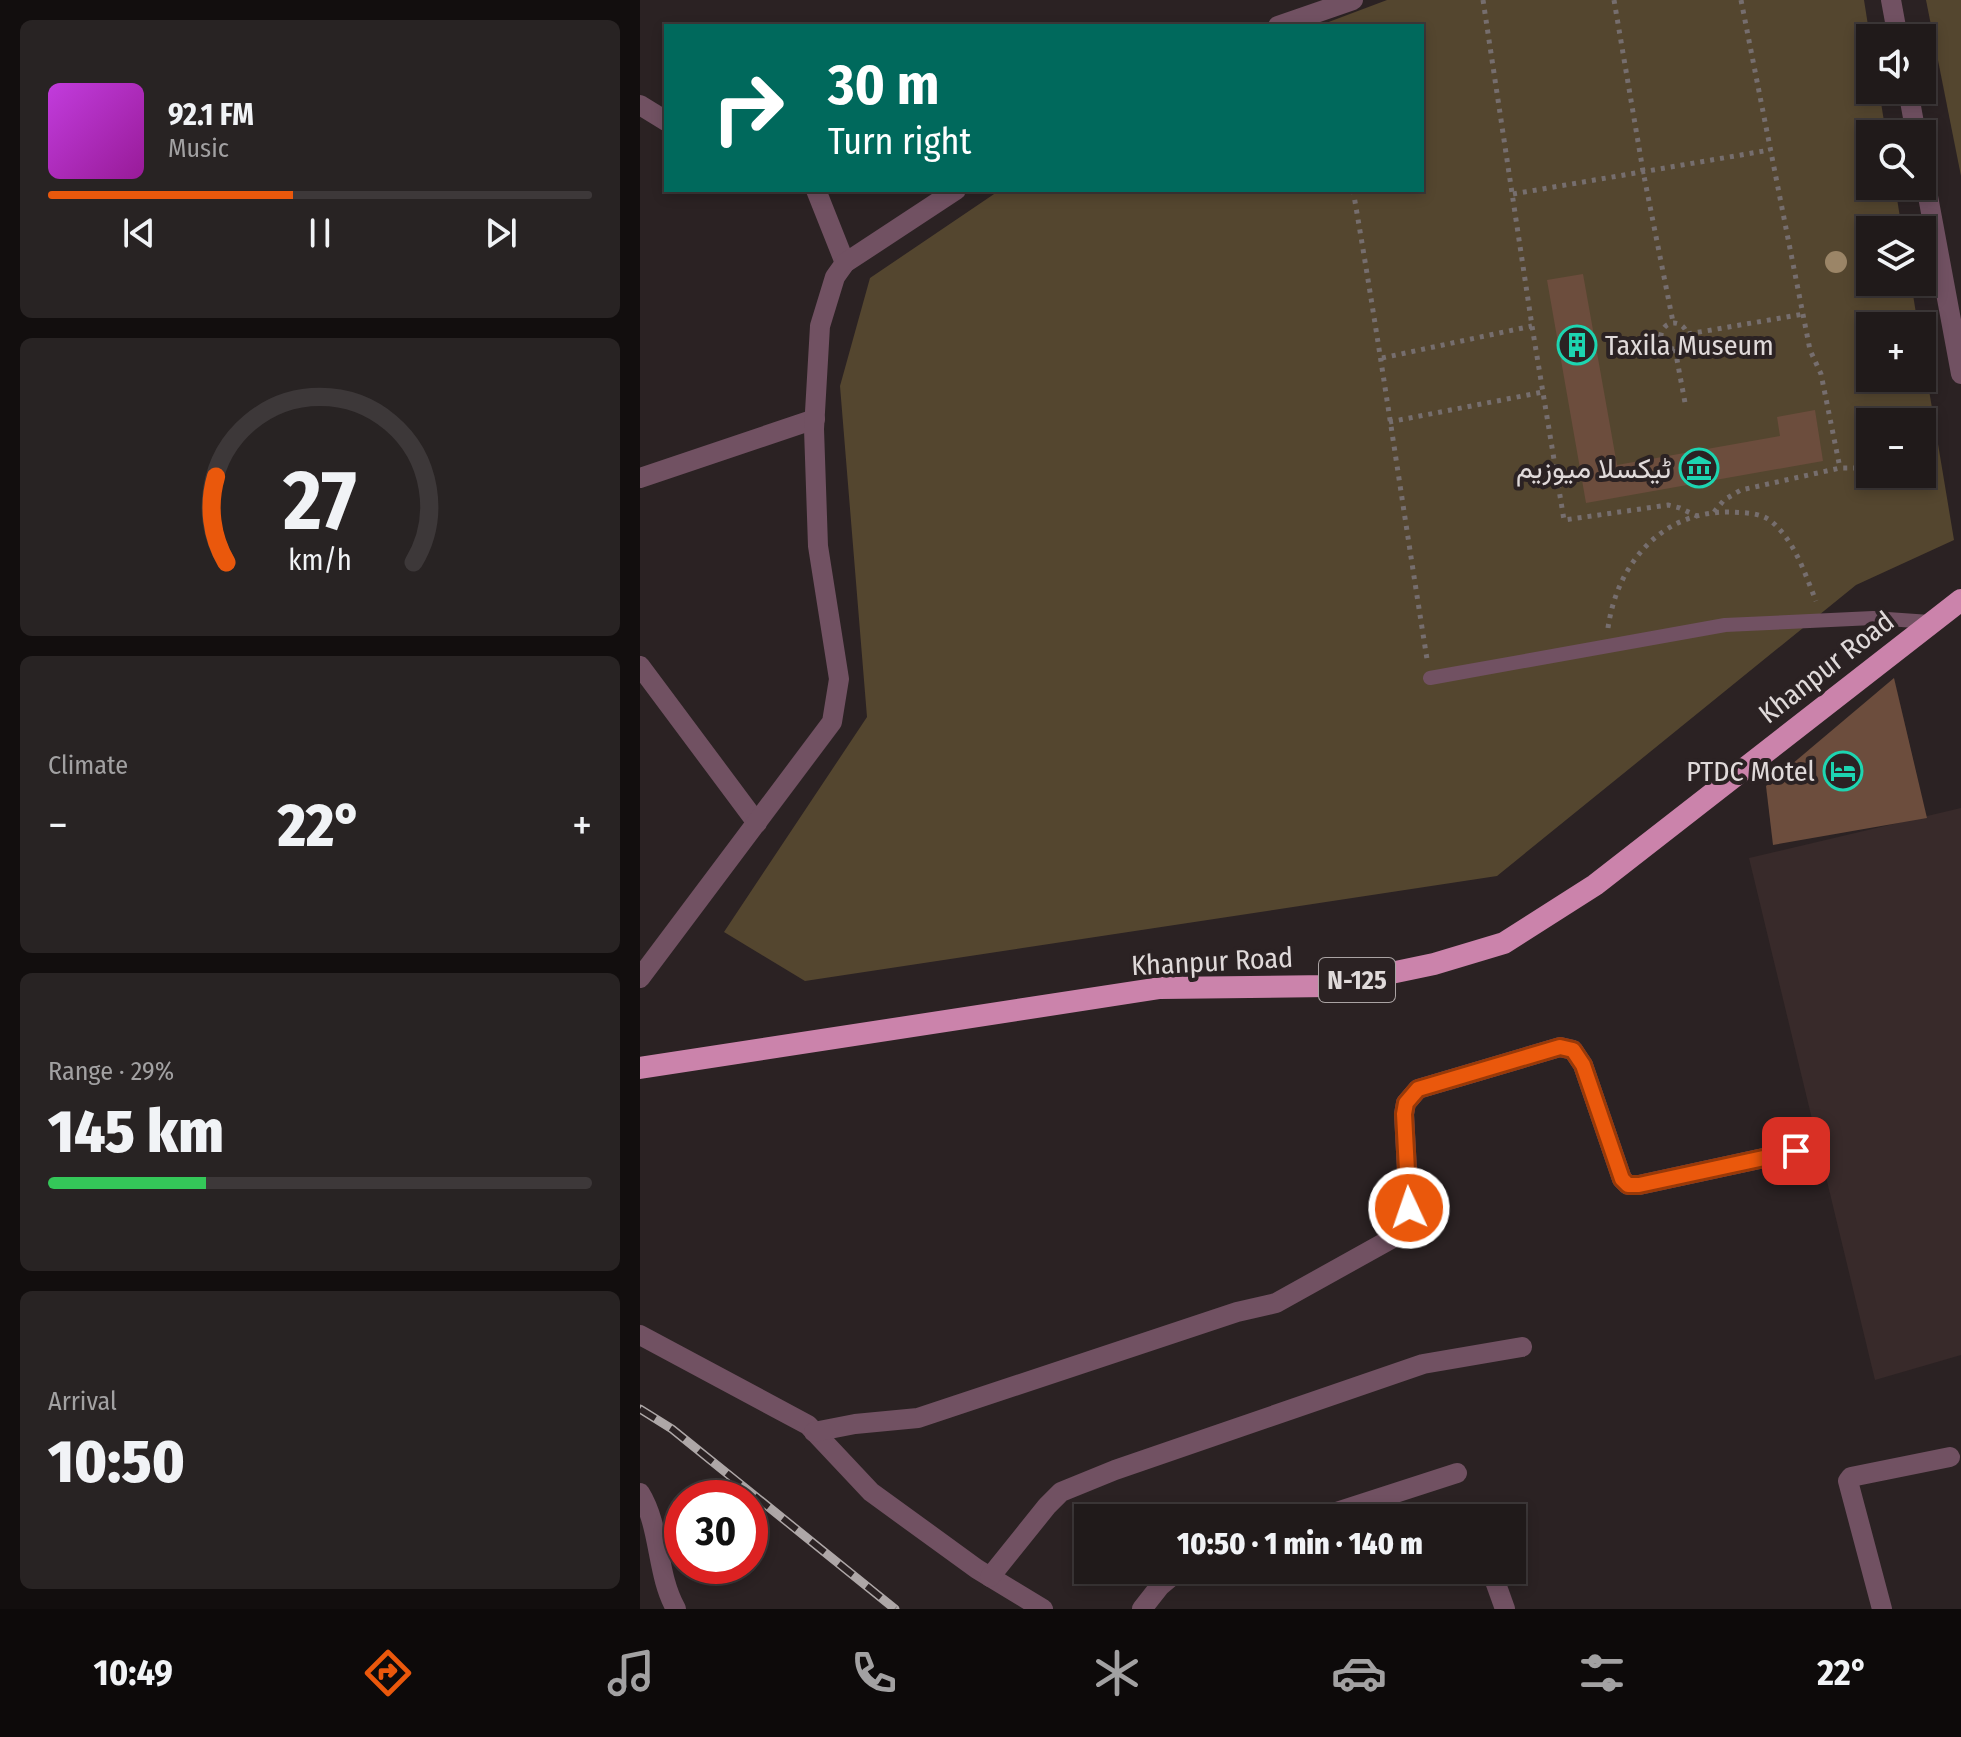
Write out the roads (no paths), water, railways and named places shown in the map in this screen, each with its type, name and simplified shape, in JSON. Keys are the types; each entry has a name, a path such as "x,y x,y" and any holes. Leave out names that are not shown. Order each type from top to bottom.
{"highway":[{"name":"Khanpur Road","path":"640,1068 1160,988 1329,986 1434,964 1504,943 1595,885 1879,667 1930,622 1961,600"}],"street":[{"path":"1284,24 1353,0"},
{"path":"1891,0 1895,24"},
{"path":"640,105 664,120"},
{"path":"817,192 845,263"},
{"path":"640,978 832,722 839,679 818,546 815,419 820,326 835,277 845,263 953,192"},
{"path":"1929,200 1961,374"},
{"path":"640,478 815,419"},
{"path":"640,666 757,823"},
{"path":"814,1432 855,1424 918,1418 1222,1316 1276,1303 1400,1234 1409,1208 1404,1114 1406,1103 1418,1089 1560,1047 1573,1050 1583,1065 1622,1179 1628,1185 1796,1151"},
{"path":"640,1335 808,1425 871,1492 990,1577 1043,1609"},
{"path":"990,1577 1061,1492 1115,1470 1423,1364 1522,1347"},
{"path":"1882,1609 1848,1481 1851,1477 1950,1457"},
{"path":"1361,1504 1457,1473"},
{"path":"640,1493 647,1504 676,1609"},
{"path":"1142,1609 1162,1584"},
{"path":"1496,1584 1505,1609"}],"lane":[{"path":"1430,678 1725,625 1873,618 1930,622"}],"railway":[{"path":"640,1409 672,1429 895,1609"}],"place":[{"name":"Taxila Museum","path":"1577,345"},
{"name":"ٹیکسلا میوزیم","path":"1699,468"},
{"name":"PTDC Motel","path":"1843,771"}]}
